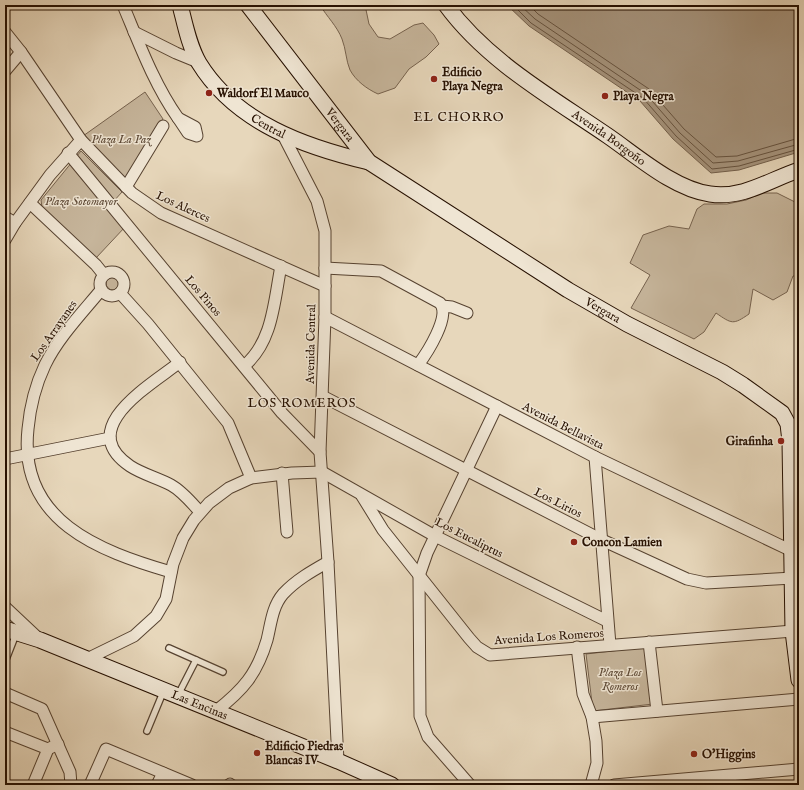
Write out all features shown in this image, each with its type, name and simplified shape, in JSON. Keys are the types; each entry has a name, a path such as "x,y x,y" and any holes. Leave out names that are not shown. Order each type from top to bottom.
{"street":[{"path":"123,5 134,32 170,107 178,118"},
{"name":"Central","path":"180,5 186,28 198,62 217,86 240,107 262,123 284,135 332,153 369,162"},
{"name":"Vergara","path":"248,5 369,162 568,290 627,324 715,368 743,385 782,413 788,424 792,441 796,550 793,578 799,680"},
{"name":"Avenida Borgoño","path":"446,5 476,38 509,68 649,164 687,187 709,194 737,194 799,170"},
{"name":"Los Alerces","path":"5,32 21,52 81,140 141,201 161,213 325,286"},
{"path":"134,32 198,62"},
{"path":"5,71 21,52"},
{"path":"126,187 163,126"},
{"name":"Avenida Central","path":"284,135 321,212 326,241 324,398 320,452 328,562 338,761"},
{"path":"5,240 15,223 68,153 81,140"},
{"name":"Los Pinos","path":"68,153 282,413 320,452"},
{"path":"30,203 96,265 104,275"},
{"path":"5,216 15,223"},
{"path":"244,366 257,353 265,339 281,266"},
{"path":"325,268 381,271 442,306 452,307 467,313"},
{"path":"114,272 121,276 124,283 120,293 110,296 101,290 100,282 104,275 114,272"},
{"name":"Los Arrayanes","path":"101,290 59,343 45,364 30,406 27,455 36,487 46,505 59,521 82,537 127,560 171,572"},
{"path":"120,293 180,362 228,423 251,478"},
{"path":"418,365 427,353 442,321 442,306"},
{"name":"Avenida Bellavista","path":"326,317 595,457 796,550"},
{"path":"180,362 122,409 112,421 110,438 113,449 125,462 146,475 172,485 200,512"},
{"name":"Los Lirios","path":"324,398 602,540 694,581 713,582 793,578"},
{"path":"470,785 428,737 420,716 419,576 435,536 497,406"},
{"path":"5,459 110,438"},
{"path":"595,457 610,645"},
{"path":"87,659 120,644 148,625 166,599 171,572 183,538 200,512 218,495 251,478 282,473 322,472"},
{"name":"Los Eucaliptus","path":"322,472 435,536 607,621"},
{"path":"282,473 287,532"},
{"name":"Avenida Los Romeros","path":"361,494 383,530 469,638 483,652 499,655 796,631"},
{"path":"216,711 236,696 248,683 254,673 266,642 275,606 283,595 297,581 328,562"},
{"path":"5,607 40,640"},
{"name":"Las Encinas","path":"11,631 40,640 216,711 392,785"},
{"path":"649,642 657,711"},
{"path":"577,648 583,694 592,717 596,741 597,763 591,785"},
{"path":"5,693 42,709 53,746 70,772 71,785"},
{"path":"592,717 799,699"},
{"path":"5,732 53,746"},
{"path":"33,785 53,746"},
{"path":"90,785 106,749 192,785"},
{"path":"614,785 799,769"},
{"path":"157,785 163,773"}],"lane":[{"path":"5,662 11,631"},
{"path":"169,648 223,672"},
{"path":"147,731 171,693 196,660"}],"green space":[{"path":"320,5 365,5 369,24 378,37 390,39 414,25 423,23 434,35 439,44 426,57 409,69 395,88 378,94 362,84 352,74 340,34"},
{"name":"Plaza La Paz","path":"145,92 163,119 124,180 83,136"},
{"name":"Plaza Sotomayor","path":"81,151 122,192 113,202 125,227 96,258 42,208 41,200"},
{"path":"762,193 777,193 799,204 799,276 793,276 787,292 773,300 753,289 749,314 732,322 716,313 704,332 694,339 631,308 650,275 630,263 643,235 669,226 689,229 697,209 704,204 727,204 746,200"},
{"path":"113,276 118,278 120,283 118,288 113,290 108,288 106,283 108,278"},
{"name":"Plaza Los Romeros","path":"647,647 653,704 593,711 586,654"}],"water":[{"path":"507,5 799,5 799,152 739,170 711,173 673,139 640,101 529,26"}],"place":[{"name":"Edificio Playa Negra","path":"434,79"},
{"name":"Waldorf El Mauco","path":"209,93"},
{"name":"Playa Negra","path":"605,96"},
{"name":"Girafinha","path":"781,441"},
{"name":"Concon Lamien","path":"574,542"},
{"name":"Edificio Piedras Blancas IV","path":"257,753"},
{"name":"O'Higgins","path":"694,754"}],"district":[{"name":"EL CHORRO","path":"459,117"},
{"name":"LOS ROMEROS","path":"302,403"}]}
